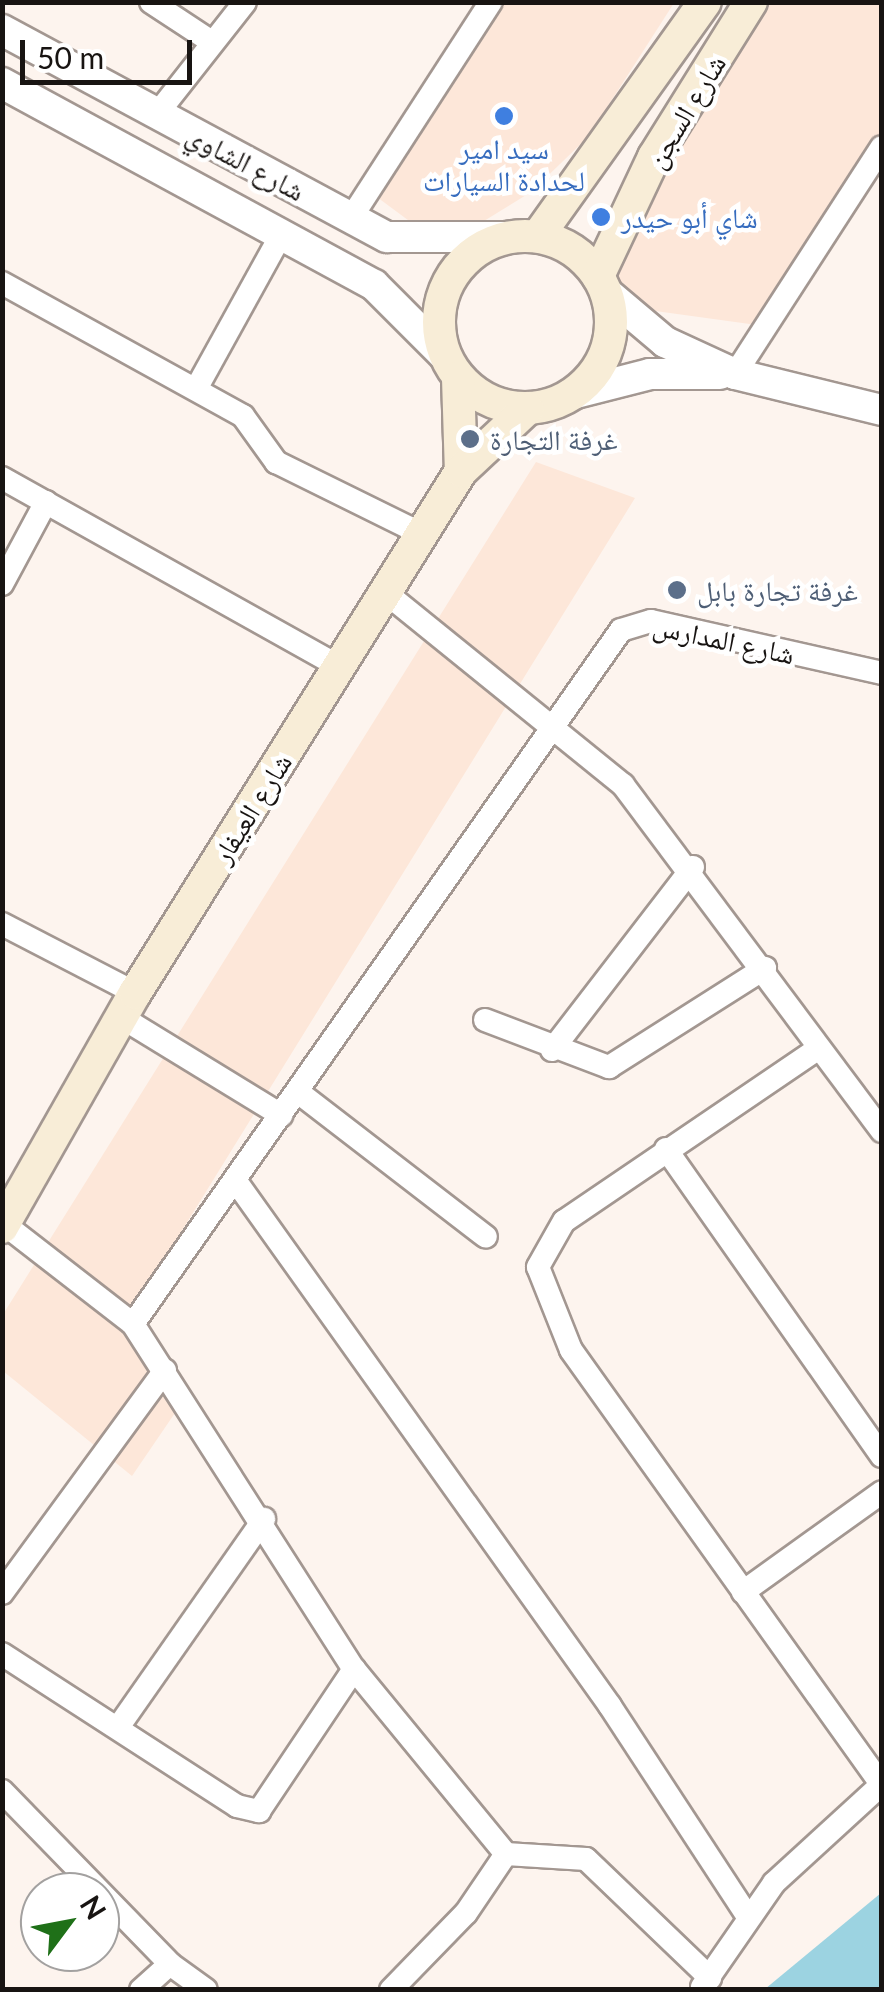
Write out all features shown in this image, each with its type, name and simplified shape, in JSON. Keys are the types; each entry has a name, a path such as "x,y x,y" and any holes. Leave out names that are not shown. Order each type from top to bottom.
{"main road":[{"name":"شارع السجن","path":"538,236 704,2"},
{"name":"شارع السجن","path":"602,285 654,158 751,2"},
{"path":"452,367 500,406 526,409 576,393 608,348 602,285 582,257 538,236 503,238 465,260 441,297 461,471"},
{"name":"شارع العيفار","path":"3,1226 128,1005 461,471 526,409"}],"street":[{"path":"151,2 212,42"},
{"path":"157,114 245,2"},
{"path":"351,218 489,3"},
{"name":"شارع الشاوي","path":"2,30 351,218 426,242 503,238"},
{"name":"شارع الشاوي","path":"2,83 282,233 401,304 452,367"},
{"path":"735,374 882,147"},
{"path":"196,389 282,233"},
{"path":"2,283 250,420 276,462 422,534"},
{"path":"602,285 665,342 735,374 882,410"},
{"path":"576,393 650,374 735,374"},
{"path":"2,478 340,668"},
{"path":"2,584 46,502"},
{"path":"386,593 558,724 693,867 882,1131"},
{"name":"شارع المدارس","path":"558,724 633,621 882,673"},
{"path":"133,1324 558,724"},
{"path":"552,1050 693,867"},
{"path":"2,924 128,1005 281,1115"},
{"path":"485,1020 552,1050 622,1064 765,968"},
{"path":"3,1226 133,1324 264,1519 354,1669 506,1854 586,1859 705,1984 748,1917 881,1784 571,1350 542,1293 541,1256 564,1222 819,1048"},
{"path":"298,1092 486,1237"},
{"path":"666,1150 882,1456"},
{"path":"235,1180 610,1706 748,1917"},
{"path":"2,1593 165,1370"},
{"path":"743,1592 882,1492"},
{"path":"119,1726 264,1519"},
{"path":"2,1654 119,1726 237,1806 260,1811 354,1669"},
{"path":"2,1791 170,1964 206,1990"},
{"path":"391,1990 466,1914 506,1854"},
{"path":"141,1990 170,1964"}],"shaded area":[{"path":"477,3 674,3 588,137 531,192 484,221 416,226 358,183"},
{"path":"762,3 881,3 881,141 757,325 648,310 596,277"},
{"path":"536,462 635,498 126,1321 177,1410 132,1476 3,1371 2,1316"}],"water":[{"path":"881,1893 881,1989 765,1989"}],"place":[{"name":"سيد امير لحدادة السيارات","path":"504,116"},
{"name":"شاي أبو حيدر","path":"601,217"},
{"name":"غرفة التجارة","path":"470,439"},
{"name":"غرفة تجارة بابل","path":"677,590"}]}
